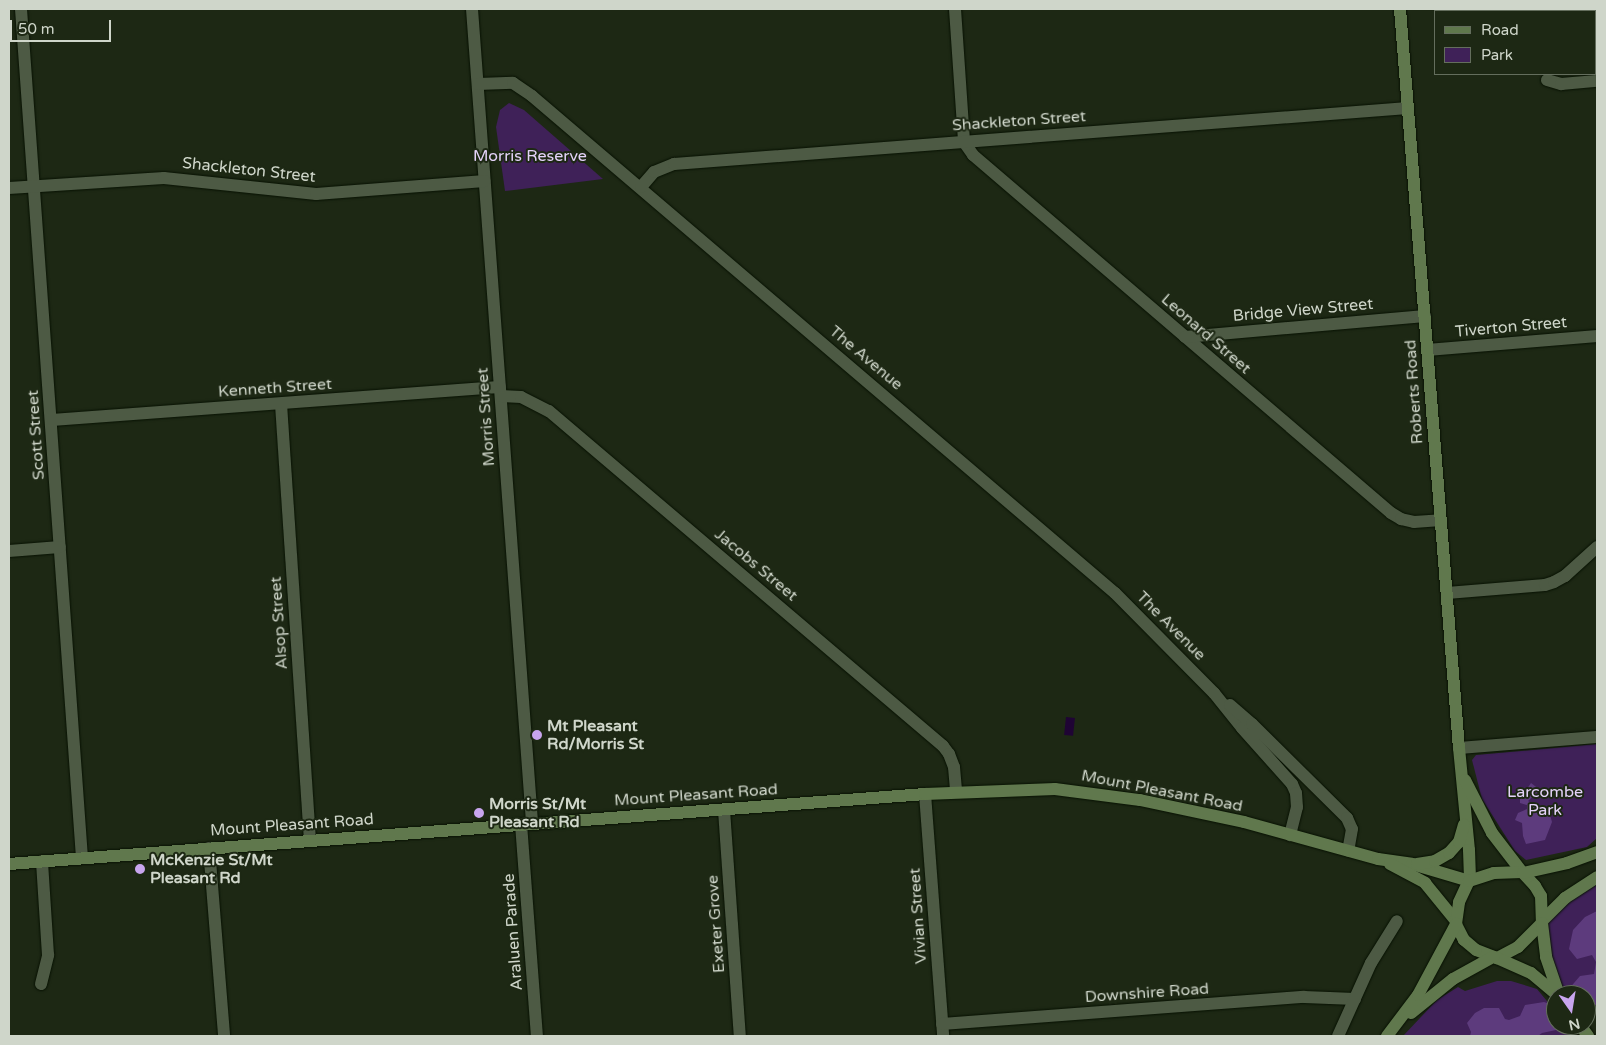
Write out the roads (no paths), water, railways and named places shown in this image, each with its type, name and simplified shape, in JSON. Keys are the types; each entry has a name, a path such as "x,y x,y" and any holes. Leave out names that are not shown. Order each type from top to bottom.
{"street":[{"name":"Scott Street","path":"21,9 82,858"},
{"name":"Morris Street","path":"472,9 500,391 527,824"},
{"path":"955,9 964,142"},
{"name":"Roberts Road","path":"1400,9 1469,880"},
{"path":"1547,80 1561,84 1597,81"},
{"name":"The Avenue","path":"478,84 513,83 641,187 1115,593 1214,693 1294,788 1297,806 1290,835"},
{"name":"Shackleton Street","path":"641,187 654,172 674,164 1408,108"},
{"name":"Leonard Street","path":"964,142 988,170 1391,513 1401,519 1414,522 1441,520"},
{"name":"Shackleton Street","path":"9,188 164,178 316,194 485,182"},
{"name":"Bridge View Street","path":"1185,337 1425,316"},
{"name":"Tiverton Street","path":"1427,350 1597,336"},
{"name":"Kenneth Street","path":"51,420 500,391"},
{"name":"Jacobs Street","path":"500,391 521,397 549,410 943,746 949,754 954,767 956,792"},
{"name":"Alsop Street","path":"281,404 310,840"},
{"path":"9,551 60,547"},
{"path":"1447,594 1545,585 1565,576 1597,547"},
{"name":"The Avenue","path":"1214,693 1252,724 1347,818 1352,829 1348,851"},
{"path":"1459,748 1597,736"},
{"name":"Roberts Road","path":"1462,773 1492,833 1522,873"},
{"name":"Mount Pleasant Road","path":"9,864 925,794 1055,789 1100,793 1244,822 1348,851 1412,864 1469,880"},
{"name":"Vivian Street","path":"925,794 943,1030"},
{"name":"Exeter Grove","path":"724,810 740,1036"},
{"path":"1412,864 1434,861 1449,853 1461,837 1465,815"},
{"name":"Araluen Parade","path":"527,824 537,1036"},
{"path":"209,848 224,1036"},
{"path":"1387,1036 1418,995 1456,922 1459,902 1469,880 1494,873 1522,873 1567,863 1597,852"},
{"name":"Mount Pleasant Road","path":"1378,858 1425,883 1456,922"},
{"path":"41,984 48,955 42,861"},
{"path":"1522,873 1535,886 1540,896 1546,957 1555,985"},
{"path":"1395,1026 1453,979 1518,947 1565,898 1597,878"},
{"path":"1338,1036 1371,963 1397,921"},
{"path":"1456,922 1471,947 1531,974 1546,986"},
{"name":"Downshire Road","path":"943,1030 1304,997 1355,999"}],"place":[{"name":"Mt Pleasant Rd/Morris St","path":"537,735"},
{"name":"Morris St/Mt Pleasant Rd","path":"479,813"},
{"name":"McKenzie St/Mt Pleasant Rd","path":"140,869"}],"park label":[{"name":"Morris Reserve","path":"530,156"},
{"name":"Larcombe Park","path":"1545,801"}]}
